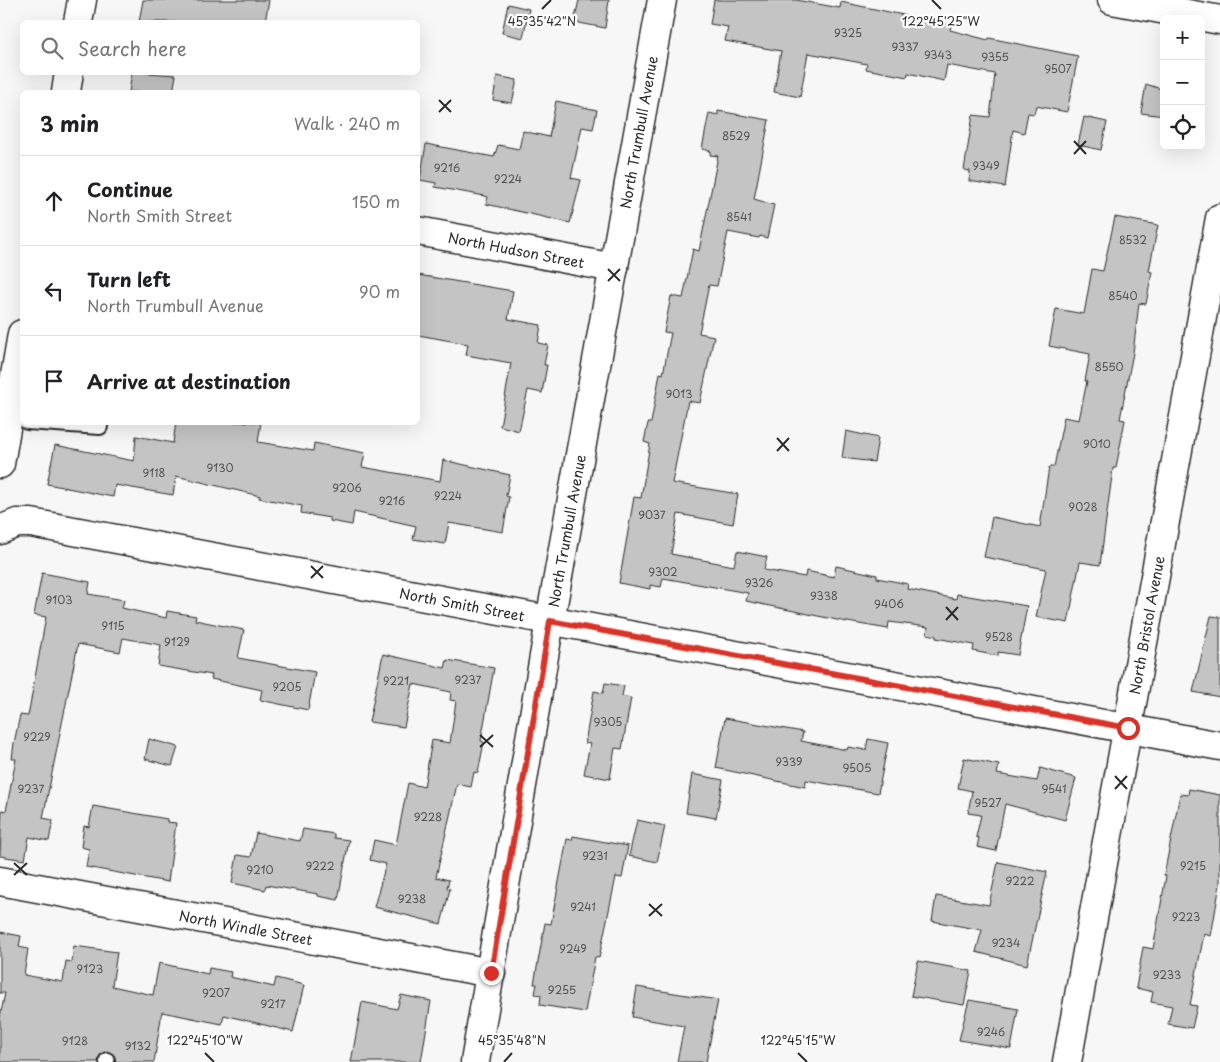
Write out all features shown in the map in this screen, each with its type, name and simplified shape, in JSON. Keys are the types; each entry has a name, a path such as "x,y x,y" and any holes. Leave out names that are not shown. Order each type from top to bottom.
{"street":[{"path":"78,20 82,0"},
{"name":"North Trumbull Avenue","path":"475,1062 550,621 662,0"},
{"path":"1112,0 1220,20"},
{"path":"66,90 69,75"},
{"name":"North Bristol Avenue","path":"1067,1062 1220,218"},
{"name":"North Hudson Street","path":"420,231 614,268"},
{"path":"0,464 19,422 20,393"},
{"name":"North Smith Street","path":"0,530 17,523 31,523 1220,746"},
{"name":"North Windle Street","path":"0,881 491,973"}],"lane":[{"path":"68,425 100,427"}],"building":[{"path":"143,0 269,0 265,20 139,20"},
{"path":"579,0 609,0 605,28 574,22"},
{"path":"714,0 796,0 840,8 841,2 951,25 950,30 988,40 989,38 1078,56 1067,112 1036,106 1034,114 1028,113 1024,133 1013,130 1005,187 969,181 970,171 964,170 973,115 990,117 995,74 947,65 944,81 908,73 907,77 866,69 867,64 808,53 800,97 774,92 781,51 725,41 728,27 710,24"},
{"path":"508,4 529,9 523,38 502,33"},
{"path":"132,75 176,75 173,90 129,90"},
{"path":"497,76 517,80 512,103 493,100"},
{"path":"1146,84 1160,89 1160,115 1141,113"},
{"path":"556,101 597,110 593,129 582,127 571,178 581,180 570,223 486,204 488,197 435,187 436,183 420,180 426,144 494,157 498,145 519,149 523,131 549,137"},
{"path":"718,111 769,120 754,199 774,205 767,238 728,232 717,286 709,285 699,333 714,336 700,403 688,401 672,483 738,494 733,524 678,514 671,554 734,566 737,551 767,557 764,570 805,577 806,571 834,577 836,566 877,575 877,578 908,584 907,589 956,599 957,594 1027,606 1018,655 998,652 998,656 973,651 974,645 936,638 936,636 927,634 928,627 889,622 888,629 746,601 748,593 663,578 661,587 650,585 650,589 619,583 634,497 641,498 650,444 644,442 648,423 651,423 660,373 663,374 671,333 664,332 671,296 683,298 693,249 699,251 718,156 710,155 711,151 702,149 709,113 718,115"},
{"path":"1084,117 1107,122 1101,150 1078,145"},
{"path":"1115,217 1158,225 1149,271 1152,272 1146,304 1139,303 1133,353 1120,419 1125,420 1116,468 1113,468 1100,565 1080,562 1068,623 1036,617 1046,569 984,557 992,517 1040,527 1049,467 1054,467 1064,417 1079,420 1090,354 1049,346 1056,309 1084,314 1092,269 1103,271"},
{"path":"420,275 513,291 508,319 541,325 538,343 548,345 542,393 528,390 519,431 500,426 511,363 466,355 468,344 420,335"},
{"path":"176,425 261,425 258,442 313,451 314,443 365,453 362,467 440,481 443,460 510,475 506,496 509,497 503,532 449,523 445,544 413,539 416,526 354,512 352,525 330,521 330,518 301,513 302,506 259,498 260,496 176,476 173,495 115,485 113,497 47,484 55,445 134,461 136,436 173,443"},
{"path":"846,431 878,438 874,462 842,458"},
{"path":"42,573 90,582 88,594 124,600 122,608 166,618 167,611 196,616 195,620 244,630 238,658 315,672 308,710 260,700 262,690 211,679 212,675 158,666 161,645 123,638 120,652 78,644 43,818 53,820 49,841 29,837 25,860 0,856 2,810 6,811 16,759 12,759 14,743 20,715 28,716 46,617 34,615"},
{"path":"1211,616 1220,617 1220,697 1193,692"},
{"path":"383,654 445,668 447,660 494,668 481,741 484,742 478,773 474,772 471,787 457,784 436,877 449,880 447,888 450,889 441,924 374,907 386,864 370,860 374,840 396,845 408,783 424,787 432,740 450,743 456,701 450,700 451,692 413,684 404,727 369,722"},
{"path":"605,683 624,686 622,696 631,698 622,749 615,748 610,779 584,774 590,744 585,743 594,691 603,693"},
{"path":"725,718 803,732 801,741 847,750 848,747 866,750 868,739 888,743 878,793 806,780 805,787 716,768"},
{"path":"149,739 178,747 172,766 145,759"},
{"path":"964,758 999,765 997,774 1037,781 1040,768 1076,778 1065,820 1005,804 996,851 977,847 979,838 976,837 981,815 968,813 972,791 958,788"},
{"path":"692,774 723,780 716,818 686,813"},
{"path":"1189,789 1220,795 1220,884 1211,936 1204,934 1190,1005 1197,1006 1192,1028 1168,1024 1172,1006 1151,1002 1153,992 1136,988 1143,947 1153,949 1166,876 1164,875 1180,794 1188,795"},
{"path":"93,806 167,819 167,822 176,823 168,882 86,867 89,849 81,847 84,826 89,827"},
{"path":"637,820 665,826 657,862 629,856"},
{"path":"303,829 334,834 334,838 349,840 338,900 318,896 318,894 266,885 265,890 232,883 237,855 251,857 256,833 300,841"},
{"path":"573,836 628,846 622,878 616,877 599,958 595,957 585,1012 540,1005 541,995 535,994 537,984 534,984 545,923 551,924 567,839 572,840"},
{"path":"998,862 1047,872 1027,965 976,952 982,930 932,921 936,896 989,905"},
{"path":"0,932 21,936 19,947 28,949 24,975 63,982 66,961 72,962 74,946 117,952 112,986 153,995 159,963 208,974 209,968 231,972 230,977 274,987 276,978 304,985 293,1032 224,1015 222,1024 162,1012 154,1062 116,1062 114,1055 107,1051 100,1055 98,1062 0,1062 0,1017 5,993 0,993"},
{"path":"918,961 971,971 964,1005 911,996"},
{"path":"637,987 718,1000 706,1062 677,1062 684,1026 632,1017"},
{"path":"401,995 431,1001 421,1062 351,1062 362,1002 397,1009"},
{"path":"969,1000 1018,1009 1011,1049 959,1040"}],"route":[{"path":"491,973 550,621 1128,728"}]}
